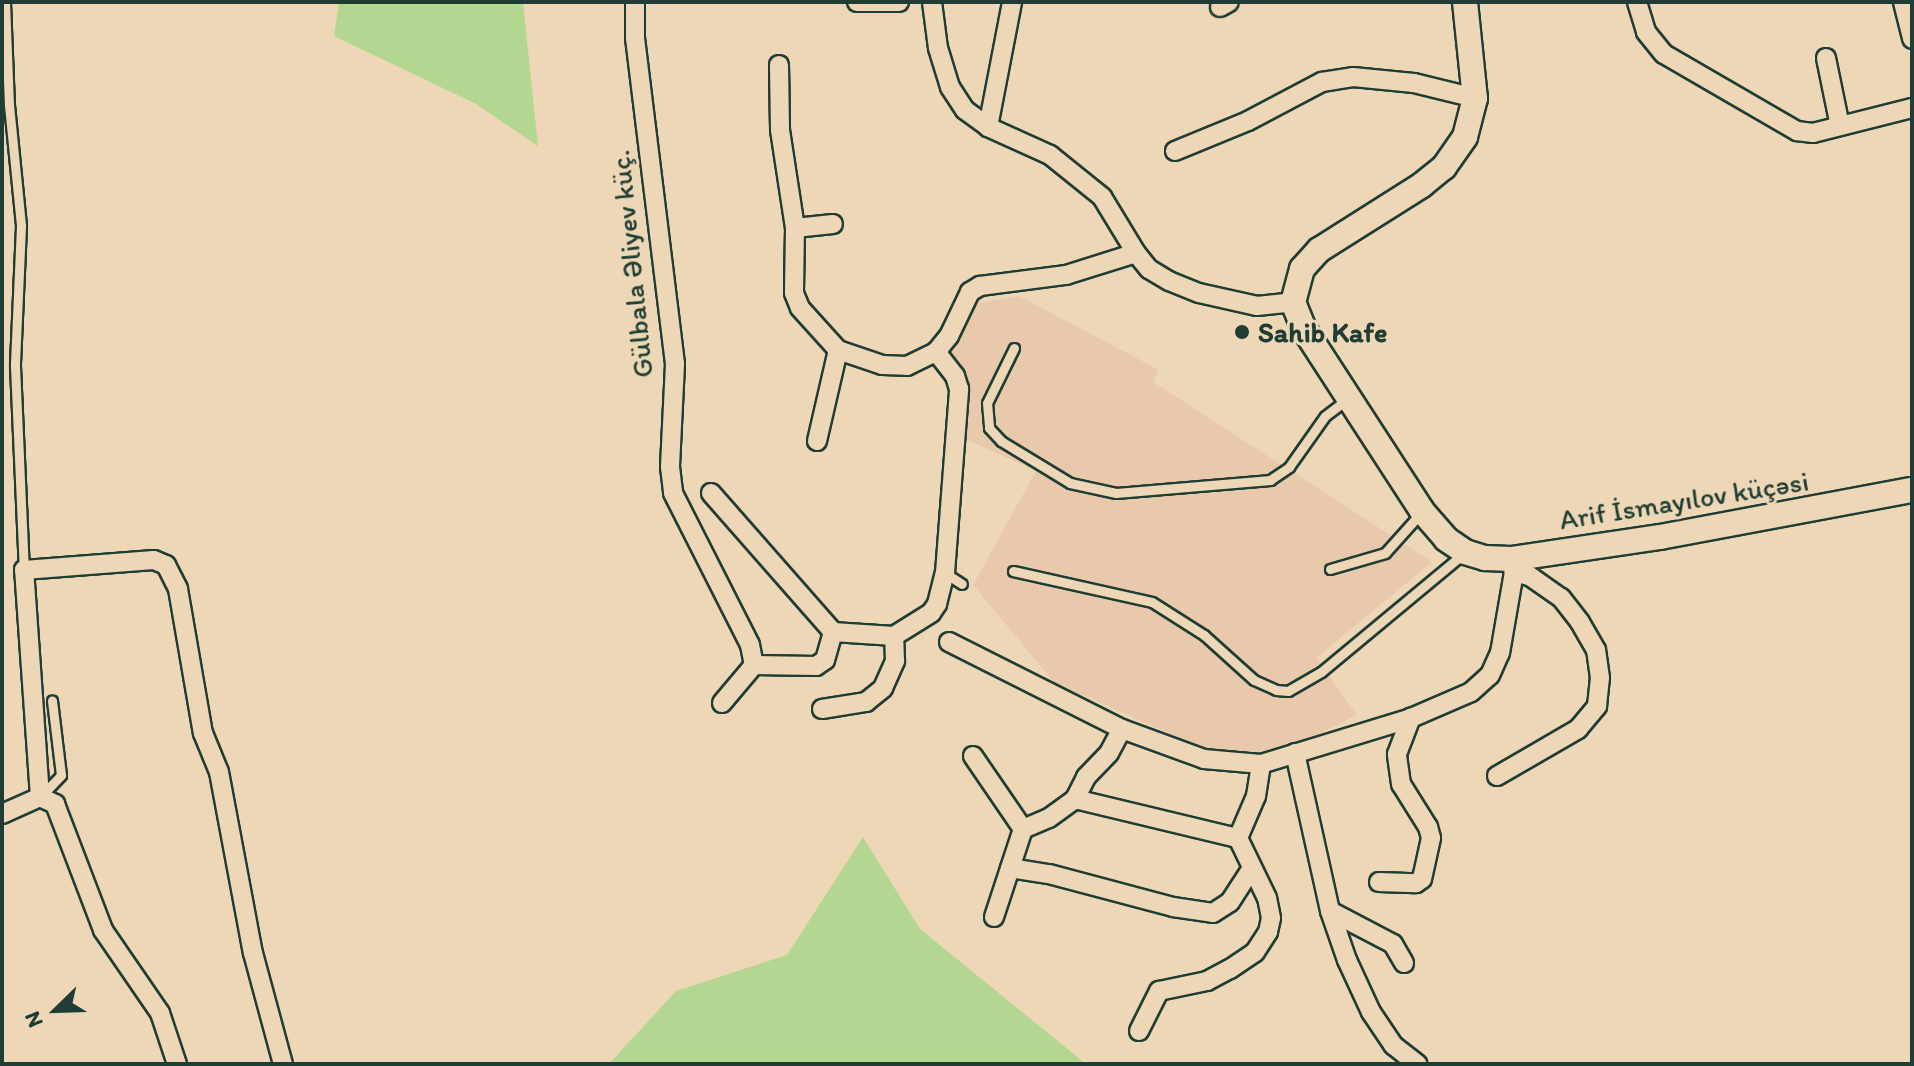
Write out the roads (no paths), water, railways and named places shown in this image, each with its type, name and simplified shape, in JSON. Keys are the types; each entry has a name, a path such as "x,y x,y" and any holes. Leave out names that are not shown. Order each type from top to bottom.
{"street":[{"name":"Gülbala Əliyev küç.","path":"635,2 635,38 675,364 670,467 673,493 750,645 754,665"},
{"path":"857,2 899,2"},
{"path":"932,2 938,48 950,87 965,110 988,127 1050,155 1102,197 1136,253 1159,275 1199,293 1257,306 1293,302"},
{"path":"988,127 1012,2"},
{"path":"1465,2 1475,98 1474,115 1465,137 1444,167 1319,250 1302,269 1293,302 1304,329 1422,511 1446,539 1465,552"},
{"path":"1637,2 1646,32 1664,54 1797,131 1813,133 1912,108"},
{"path":"1903,2 1912,39"},
{"path":"1826,58 1840,126"},
{"path":"779,65 780,130 795,228 794,293 814,326 838,350 882,365 907,366 936,352 949,336 970,292 980,286 1066,275 1136,253"},
{"path":"1175,151 1248,121 1322,82 1353,77 1414,83 1475,98"},
{"path":"795,228 833,224"},
{"path":"817,441 838,350"},
{"path":"711,493 833,632 894,636 931,613 945,573 959,389 955,376 936,352"},
{"name":"Arif İsmayılov küçəsi","path":"1465,552 1513,565 1912,490"},
{"path":"40,797 24,570 154,560 166,565 173,575 203,733 219,772 253,953 283,1064"},
{"path":"949,642 1122,729 1204,759 1261,764 1411,718 1471,692 1490,675 1506,629 1513,565 1561,598 1580,622 1596,650 1600,678 1597,706 1578,729 1497,776"},
{"path":"722,703 754,665 816,666 825,660 833,632"},
{"path":"822,709 866,702 883,688 895,661 894,636"},
{"path":"1379,882 1416,883 1422,879 1431,838 1428,827 1401,784 1397,754 1411,718"},
{"path":"994,917 1023,829 1049,818 1075,799 1086,777 1109,753 1122,729"},
{"path":"1295,753 1330,911 1347,960 1371,1012 1393,1045 1417,1064"},
{"path":"973,756 1023,829"},
{"path":"1139,1031 1159,991 1207,981 1255,952 1271,918 1267,898 1238,838 1256,796 1261,764"},
{"path":"2,814 40,797 55,804 103,930 160,1013 177,1064"},
{"path":"1075,799 1238,838"},
{"path":"1010,868 1049,874 1173,907 1213,913 1230,902 1252,868"},
{"path":"1330,911 1393,944 1404,963"}],"lane":[{"path":"5,2 9,105 21,226 15,377 24,570"},
{"path":"1014,348 987,403 989,428 1001,441 1070,483 1116,493 1270,480 1289,467 1325,416 1349,398"},
{"path":"1330,569 1385,553 1422,511"},
{"path":"1013,571 1152,602 1204,635 1254,680 1276,690 1288,691 1321,672 1465,552"},
{"path":"945,573 962,584"},
{"path":"40,797 54,787 61,775 52,701"}],"place":[{"name":"Sahib Kafe","path":"1242,332"}]}
